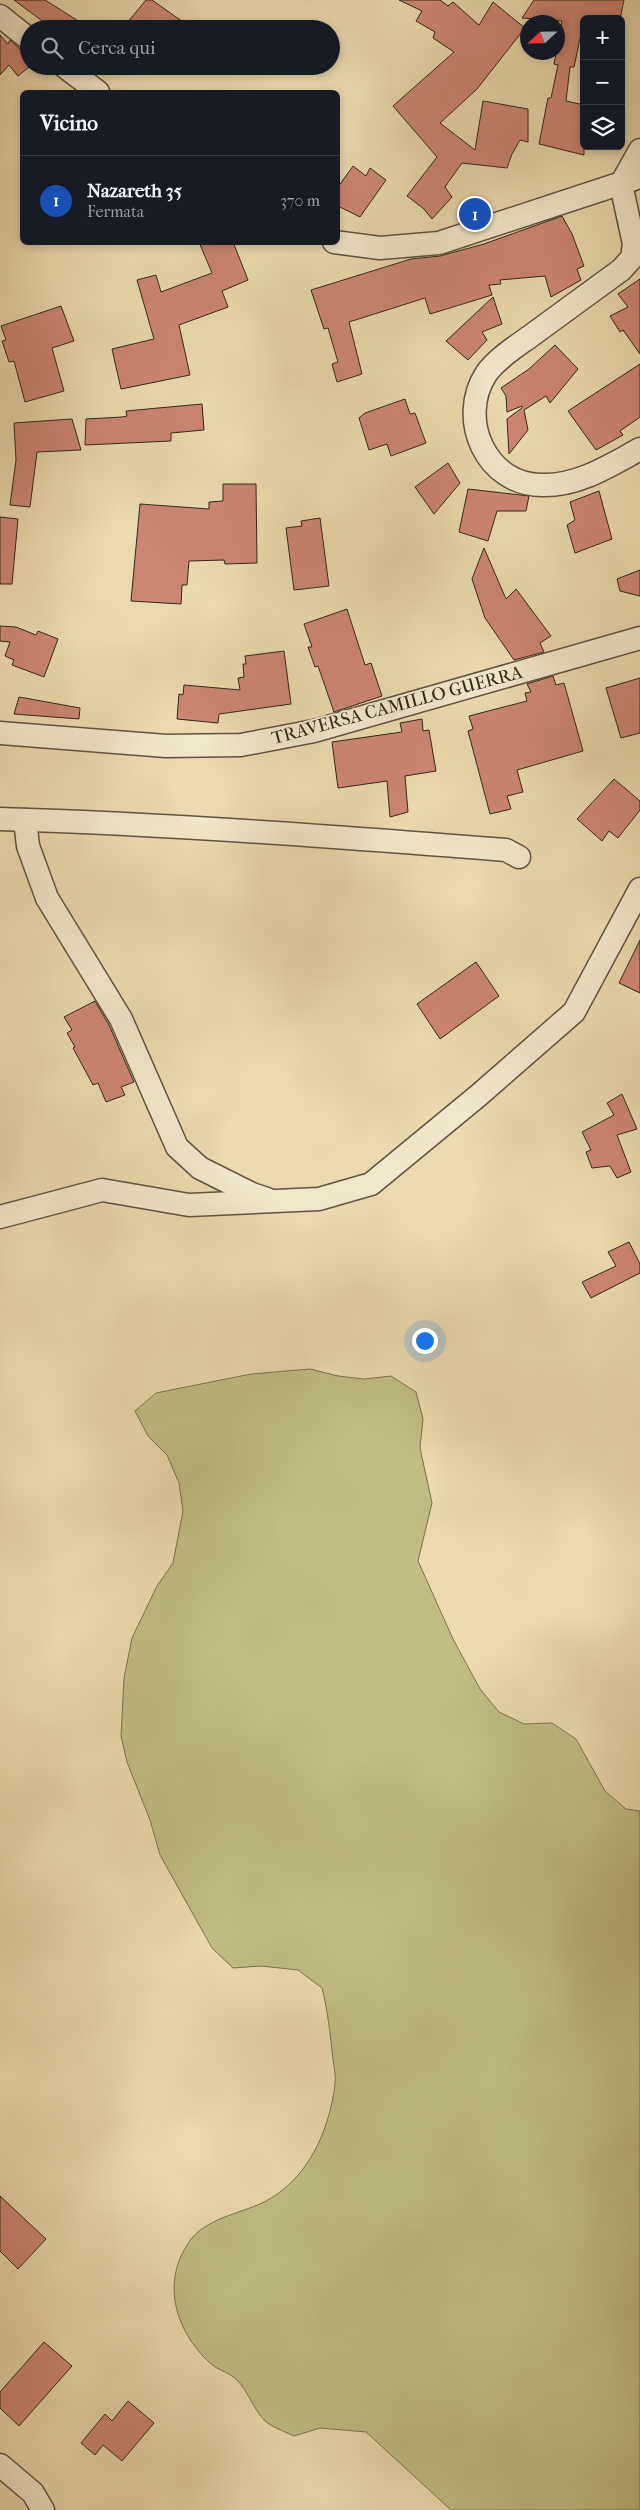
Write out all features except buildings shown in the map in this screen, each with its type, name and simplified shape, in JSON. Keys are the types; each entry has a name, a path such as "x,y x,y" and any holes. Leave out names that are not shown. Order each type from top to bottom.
{"street":[{"path":"0,16 20,32"},
{"path":"76,75 95,90"},
{"path":"640,150 630,181 634,244 632,258 621,270 513,349 486,373 476,394 474,429 482,448 496,470 523,482 540,486 566,483 600,471 640,449"},
{"path":"340,243 380,248 439,243 630,181"},
{"name":"TRAVERSA CAMILLO GUERRA","path":"0,733 166,746 241,745 314,731 640,638"},
{"path":"0,819 185,826 506,850 519,857"},
{"path":"25,820 28,846 47,898 121,1020 177,1147 200,1168 252,1194 274,1201"},
{"path":"0,1217 102,1190 189,1205 319,1199 371,1184 479,1095 574,1012 640,889"},
{"path":"0,2465 33,2493 42,2510"}],"shaded area":[{"path":"310,1369 338,1376 364,1379 391,1376 416,1392 423,1419 420,1448 432,1503 418,1561 453,1639 480,1689 499,1712 524,1724 552,1723 576,1739 605,1791 626,1809 640,1811 640,2510 451,2510 366,2432 320,2428 294,2436 269,2424 260,2415 241,2384 213,2365 198,2350 180,2320 175,2304 176,2270 182,2254 192,2238 199,2231 217,2220 266,2201 294,2180 305,2166 322,2135 328,2119 335,2079 329,2023 322,1988 298,1970 261,1966 233,1968 212,1948 160,1855 150,1820 127,1762 121,1736 124,1678 132,1638 157,1586 173,1563 183,1511 179,1483 167,1455 148,1436 135,1411 156,1393 251,1374"}],"place":[{"name":"Nazareth 35","path":"475,214"}]}
